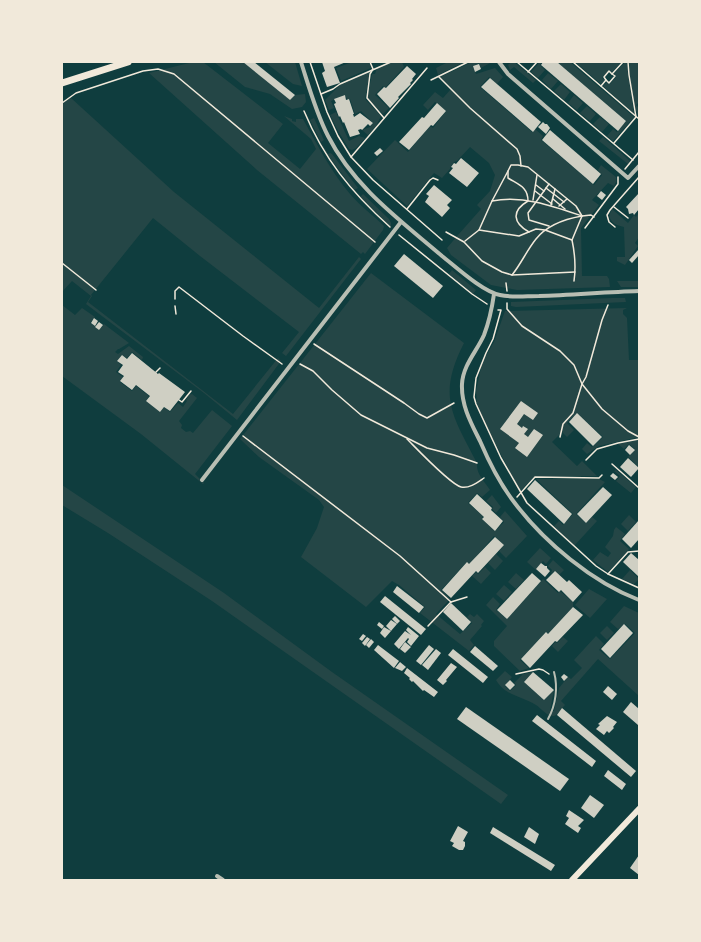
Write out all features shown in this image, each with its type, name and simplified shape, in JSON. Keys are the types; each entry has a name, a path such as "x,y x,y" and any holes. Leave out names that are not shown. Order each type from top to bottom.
{"main road":[{"path":"62,83 128,62"},
{"path":"572,880 639,809"}],"street":[{"path":"301,62 328,136 341,157 365,188 378,203 449,262 483,287 494,294 513,296 639,291"},
{"path":"500,62 508,74 628,178 639,166"},
{"path":"202,480 401,222"},
{"path":"494,294 492,310 483,336 463,376 462,395 470,422 485,453 513,501 543,534 575,563 604,583 639,600"},
{"path":"217,876 223,880"}],"lane":[{"path":"548,719 552,713 556,691 556,679 554,672"}],"path":[{"path":"310,62 326,112 351,157 373,180 442,240"},
{"path":"370,62 373,70"},
{"path":"321,94 390,62"},
{"path":"431,80 468,62"},
{"path":"517,62 633,160"},
{"path":"528,72 537,62"},
{"path":"573,62 639,119"},
{"path":"612,74 623,62"},
{"path":"613,144 636,117 628,62"},
{"path":"351,157 427,68"},
{"path":"62,103 76,93 143,71 158,69 174,74 375,242"},
{"path":"373,70 370,74 366,98 384,118"},
{"path":"601,86 606,80 604,78 609,71 615,76 609,83 606,80"},
{"path":"439,77 470,108 517,149 520,156 521,166"},
{"path":"304,111 320,146 328,158 358,196 390,227"},
{"path":"622,172 639,152"},
{"path":"464,242 480,228 511,165 528,167 576,206 582,216"},
{"path":"508,171 508,178 524,188 528,193 528,201"},
{"path":"533,201 537,175"},
{"path":"585,228 618,184 618,177"},
{"path":"615,227 609,222 607,215 639,177"},
{"path":"406,209 430,180 433,178 438,180"},
{"path":"549,184 528,213 529,220 550,227"},
{"path":"536,185 544,191"},
{"path":"546,188 564,202"},
{"path":"551,205 555,189"},
{"path":"535,191 551,205"},
{"path":"492,201 502,199 533,201 551,205 582,216"},
{"path":"553,199 566,210"},
{"path":"558,208 567,199"},
{"path":"528,201 520,205 516,219 521,228 529,232"},
{"path":"614,207 628,218"},
{"path":"512,275 536,238 545,230 570,218 591,215 594,217"},
{"path":"574,281 575,252 572,240 582,216"},
{"path":"480,228 479,230 519,236 536,230 545,230 572,240"},
{"path":"446,232 464,242 482,261 502,272 512,275 575,272"},
{"path":"398,234 492,310 501,310 493,339 476,378 474,397 481,417 527,503 596,566 608,574 639,588"},
{"path":"62,262 96,290"},
{"path":"175,298 175,291 179,287 282,364"},
{"path":"560,437 563,424 573,413 582,384 586,377 602,320 608,305"},
{"path":"175,306 176,314"},
{"path":"507,309 522,326 560,350 574,364 582,384 602,410 639,438"},
{"path":"309,340 427,418 454,404"},
{"path":"293,361 313,371 361,415 427,448 477,463"},
{"path":"156,372 160,368"},
{"path":"179,400 182,402 190,391"},
{"path":"238,432 400,556 451,602"},
{"path":"404,436 460,487 467,487 484,478"},
{"path":"586,460 597,449 639,438"},
{"path":"612,464 639,488"},
{"path":"513,501 535,477 599,478 602,475"},
{"path":"608,574 628,552 639,551"},
{"path":"428,626 451,602 467,597"},
{"path":"516,674 543,670 556,679"}],"shaded area":[{"path":"193,62 203,62 283,124 268,143 300,169 316,149 311,139 284,116 296,122 296,119 303,119 336,176 358,203 384,226 383,230 365,254 363,252 361,254 257,170 149,73"},
{"path":"214,62 243,62 290,100 295,95 305,94 306,102 302,107 292,109 270,94 245,87"},
{"path":"265,62 295,62 302,86 293,84"},
{"path":"352,62 369,62 371,68 341,81 336,68"},
{"path":"393,62 402,62 404,67 385,88 383,86 375,95 389,108 383,114 367,99 372,74 375,74 377,68"},
{"path":"448,62 464,62 438,75 436,68"},
{"path":"472,62 490,62 481,68 479,63 473,66 476,74 495,68 503,77 497,84 489,77 480,87 532,132 535,129 543,136 541,140 594,185 602,175 598,170 601,165 616,177 614,186 608,183 592,200 599,205 581,228 582,276 607,276 610,287 517,290 491,285 451,255 447,248 481,209 477,205 490,191 495,175 489,163 470,147 457,161 454,162 442,178 434,173 407,206 367,169 395,140 408,152 430,126 433,128 446,111 435,102 428,110 423,105 435,92 443,98 451,89 440,77"},
{"path":"511,62 514,62 536,80 533,83 514,67 510,70 508,65"},
{"path":"540,62 542,62 540,65 545,70 538,78 531,72"},
{"path":"557,62 570,62 634,117 613,141 607,136 613,129 617,132 626,121"},
{"path":"575,62 621,62 612,72 609,70 602,78 605,80 601,84"},
{"path":"625,62 627,62 634,114 603,86 607,82 610,84 616,77 614,74"},
{"path":"629,62 639,62 639,102 636,105 639,108 639,117 633,98"},
{"path":"370,72 365,99 381,116 376,126 368,135 362,130 370,127 373,123 361,111 355,114 350,99 347,99 345,95 331,101 334,108 329,110 325,100 340,85"},
{"path":"548,73 558,81 551,89 542,80"},
{"path":"561,84 570,92 564,100 554,91"},
{"path":"574,95 583,103 577,110 568,103"},
{"path":"71,98 174,192 319,308 359,257 361,259 286,356 282,353 299,332 153,218 91,295 92,296 88,302 233,414 278,358 281,361 237,420 204,393 86,304 91,296 72,281 62,292 62,101"},
{"path":"587,106 596,114 590,121 580,113"},
{"path":"336,112 349,141 359,136 365,138 356,148 352,150 349,149 330,115"},
{"path":"600,117 609,124 602,132 593,124"},
{"path":"314,118 324,140 321,142 310,120"},
{"path":"603,137 630,161 628,164 599,141"},
{"path":"321,142 328,154 332,154 358,188 354,190 327,154"},
{"path":"363,194 389,219 391,227 360,197"},
{"path":"612,209 628,223 634,215 636,217 639,213 639,237 635,243 638,246 625,265 617,261 617,257 625,257 624,227 611,221 609,216"},
{"path":"452,270 476,290 473,294 449,274"},
{"path":"371,273 464,343 451,377 451,405 455,418 477,463 479,474 490,490 482,497 477,493 468,503 483,516 482,519 495,531 504,522 500,517 505,511 527,536 506,558 499,551 504,545 494,536 469,565 466,563 441,590 450,599 436,614 460,634 472,623 467,617 470,614 474,617 477,614 484,621 481,625 482,626 470,640 474,645 469,651 420,613 425,607 392,581 366,607 301,557 317,528 324,507 319,500 259,457 240,439"},
{"path":"617,281 639,281 639,287 621,287"},
{"path":"625,298 626,302 511,306 511,302"},
{"path":"62,305 75,315 82,308 95,317 90,323 95,326 99,322 95,327 99,330 104,324 129,343 115,352 118,354 129,346 143,357 142,360 132,352 127,358 122,355 117,361 121,365 116,372 123,377 120,382 132,391 136,386 149,396 146,401 160,412 164,407 170,412 178,403 183,407 189,395 192,394 197,398 179,421 182,425 181,428 186,432 190,431 193,433 212,410 232,426 195,474 204,483 203,484 141,434 62,376"},
{"path":"627,308 623,310 623,314 627,318 629,360 639,360 639,437 599,446 587,454 582,449 587,443 592,447 603,437 577,413 567,423 574,430 567,437 562,432 552,442 577,466 582,461 597,476 534,477 520,491 482,418 477,403 476,391 482,363 494,342 505,311"},
{"path":"639,440 639,467 628,457 635,449 629,444 624,449 618,444"},
{"path":"616,470 636,487 631,493 616,481 620,476 614,471"},
{"path":"536,479 599,479 605,482 576,514 586,523 592,517 597,521 574,546 554,526 559,521 563,525 573,514"},
{"path":"62,485 224,593 332,672 508,795 501,804 212,601 108,533 62,505"},
{"path":"492,495 501,507 496,513 492,509 493,507 486,501"},
{"path":"629,515 636,522 628,531 621,524"},
{"path":"616,527 625,534 620,541 629,549 608,572 593,560 600,552 608,557 611,553 605,547 613,536"},
{"path":"540,548 551,558 546,564 543,561 536,570 527,562"},
{"path":"496,554 503,561 495,570 488,563"},
{"path":"553,560 564,570 559,575 554,571 551,574 552,570 548,566"},
{"path":"485,567 491,573 481,584 472,576 476,572 478,574"},
{"path":"630,570 639,579 634,584 622,579"},
{"path":"516,573 524,580 516,589 508,582"},
{"path":"543,579 558,593 560,591 573,602 573,607 548,634 546,632 520,660 529,668 520,671 494,646 494,641 507,626 486,605 493,597 500,604 496,610 507,619"},
{"path":"504,585 512,592 504,601 496,594"},
{"path":"589,589 607,599 590,618 575,605"},
{"path":"624,606 639,613 639,696 598,659 561,701 565,705 554,716 547,714 531,702 509,693 496,680 505,671 512,677 505,686 510,691 516,685 514,683 523,674 533,672 524,682 544,700 554,690 550,711 554,711 559,688 568,677 571,679 582,668 574,660 596,636 604,644 599,650 610,659 635,633 625,624 618,629 610,622"},
{"path":"607,626 614,633 607,640 600,633"},
{"path":"563,637 568,641 558,652 552,646"}],"building":[{"path":"243,62 254,62 295,95 290,100"},
{"path":"322,62 346,62 334,67 340,83 327,87 322,73 325,71"},
{"path":"543,62 557,62 626,121 618,131 541,65"},
{"path":"479,64 481,69 475,72 473,66"},
{"path":"407,66 416,74 410,83 411,84 398,97 399,98 390,108 377,94 384,87 386,88"},
{"path":"490,78 541,122 533,132 481,87"},
{"path":"345,95 346,100 349,99 354,117 360,113 373,123 370,126 368,124 362,130 358,130 360,134 350,137 334,104 336,103 334,99"},
{"path":"437,103 446,111 433,126 431,125 409,150 399,142"},
{"path":"543,122 550,128 546,134 538,127"},
{"path":"550,130 601,174 593,184 542,140"},
{"path":"380,148 383,151 377,156 374,153"},
{"path":"461,158 479,173 467,187 449,173 453,168 451,167 454,163 456,164"},
{"path":"434,185 452,200 447,205 450,208 442,217 425,202 429,196 426,194"},
{"path":"601,191 606,195 602,200 597,196"},
{"path":"639,193 639,209 634,215 633,213 629,214 626,207"},
{"path":"639,249 639,255 632,263 629,260"},
{"path":"404,254 443,286 433,298 394,266"},
{"path":"94,318 98,321 95,326 91,323"},
{"path":"99,322 103,325 99,330 95,327"},
{"path":"132,353 158,374 159,373 185,392 170,411 164,407 160,412 146,401 150,396 136,385 132,390 120,381 124,376 118,372 123,365 117,361 122,355 127,359"},
{"path":"521,401 538,413 533,420 524,414 517,424 522,428 523,426 528,429 524,434 528,437 534,429 543,435 527,457 515,448 519,443 500,429"},
{"path":"577,413 602,437 593,446 569,422"},
{"path":"629,445 635,450 630,455 625,450"},
{"path":"628,458 639,468 631,477 620,467"},
{"path":"613,473 618,477 615,480 610,476"},
{"path":"535,480 572,514 564,524 527,489"},
{"path":"603,487 612,495 586,523 577,514"},
{"path":"477,494 503,521 495,531 482,519 484,517 469,503"},
{"path":"639,520 639,539 631,548 622,539"},
{"path":"495,537 504,545 478,573 476,571 451,598 442,590 467,562 469,564"},
{"path":"631,553 639,560 639,577 623,562"},
{"path":"541,563 547,566 550,571 545,577 536,569"},
{"path":"555,571 567,582 569,580 582,592 573,602 561,590 559,592 546,580"},
{"path":"532,573 541,581 507,619 497,610"},
{"path":"397,586 424,607 419,613 393,592"},
{"path":"385,596 426,629 421,635 380,602"},
{"path":"451,603 471,622 463,631 443,612"},
{"path":"573,607 583,615 557,642 555,641 530,668 521,659 546,632 548,634"},
{"path":"395,616 400,621 397,624 392,619"},
{"path":"391,620 397,624 391,631 386,626"},
{"path":"379,622 384,626 382,629 377,625"},
{"path":"624,624 633,633 610,658 601,649"},
{"path":"384,627 391,631 385,638 380,633"},
{"path":"408,627 419,636 411,646 407,642 409,639 408,638 399,649 394,644 405,631 411,635 406,630"},
{"path":"363,634 366,636 362,641 359,639"},
{"path":"367,637 370,639 365,646 362,643"},
{"path":"371,639 374,642 369,648 366,645"},
{"path":"405,642 411,647 405,653 400,649"},
{"path":"378,645 399,661 394,668 374,650"},
{"path":"429,645 434,649 421,665 416,661"},
{"path":"475,646 498,666 493,671 470,652"},
{"path":"436,649 441,653 428,670 422,665"},
{"path":"453,649 488,677 483,683 448,655"},
{"path":"400,662 406,667 402,671 395,668"},
{"path":"451,663 457,667 443,685 437,680"},
{"path":"407,668 438,692 434,697 424,690 423,691 409,679 410,678 404,673"},
{"path":"533,672 554,690 544,700 524,682"},
{"path":"564,674 568,677 564,681 561,677"},
{"path":"510,680 515,685 510,690 505,685"},
{"path":"608,686 617,694 612,700 603,692"},
{"path":"631,702 639,709 638,725 623,712"},
{"path":"466,707 569,779 560,791 457,719"},
{"path":"562,708 636,771 631,777 557,715"},
{"path":"537,715 596,761 592,767 532,721"},
{"path":"607,716 617,722 609,733 607,731 604,735 596,729 600,725 598,724"},
{"path":"608,770 626,784 622,790 604,776"},
{"path":"590,795 604,805 594,818 581,808"},
{"path":"569,810 584,820 578,826 581,828 578,833 565,824 569,818 566,816"},
{"path":"458,826 468,832 463,841 465,842 465,846 463,850 459,850 452,846 454,843 450,841"},
{"path":"493,827 555,865 551,871 490,833"},
{"path":"529,827 539,834 535,844 524,837"},
{"path":"639,855 639,875 630,868"}]}
